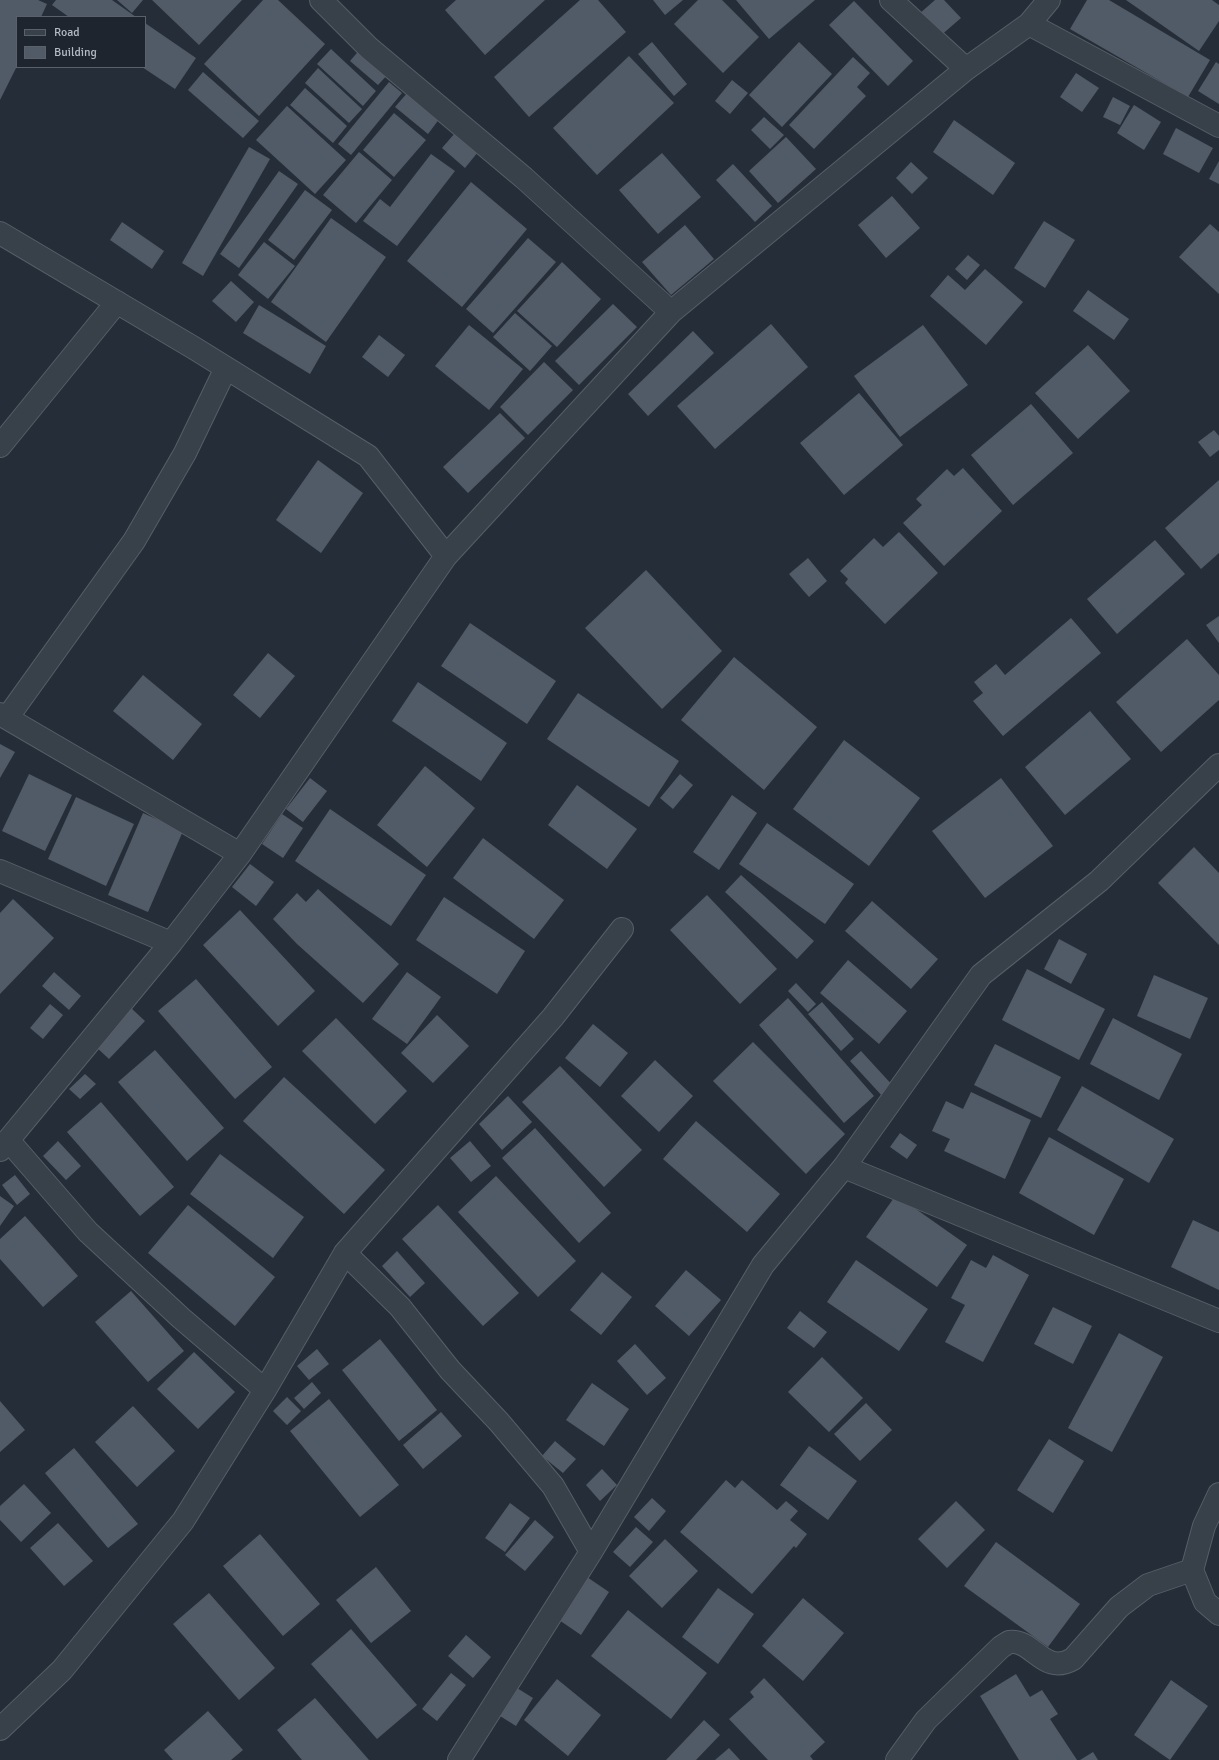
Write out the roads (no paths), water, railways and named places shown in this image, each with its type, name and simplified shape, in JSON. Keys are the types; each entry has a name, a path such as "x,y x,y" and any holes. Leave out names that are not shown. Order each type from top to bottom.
{"street":[{"path":"321,0 369,48 524,178 671,312"},
{"path":"891,0 966,69"},
{"path":"265,1390 181,1318 88,1232 4,1145 171,943 240,854 446,556 671,312 966,69 1029,24 1048,0"},
{"path":"1029,24 1219,126"},
{"path":"0,233 226,368 368,456 446,556"},
{"path":"0,446 117,302"},
{"path":"226,368 185,453 134,542 3,716 240,854"},
{"path":"458,1760 591,1552 763,1265 844,1167 981,975 1099,881 1219,765"},
{"path":"0,871 171,943"},
{"path":"0,1729 62,1670 183,1521 265,1390 345,1253 553,1018 622,929"},
{"path":"844,1167 1219,1321"},
{"path":"345,1253 400,1307 450,1370 499,1422 553,1486 591,1552"},
{"path":"1219,1494 1204,1526 1192,1570 1205,1602 1219,1614"},
{"path":"897,1760 926,1720 1001,1647 1009,1642 1022,1645 1049,1662 1064,1664 1073,1659 1119,1607 1148,1585 1192,1570"}]}
